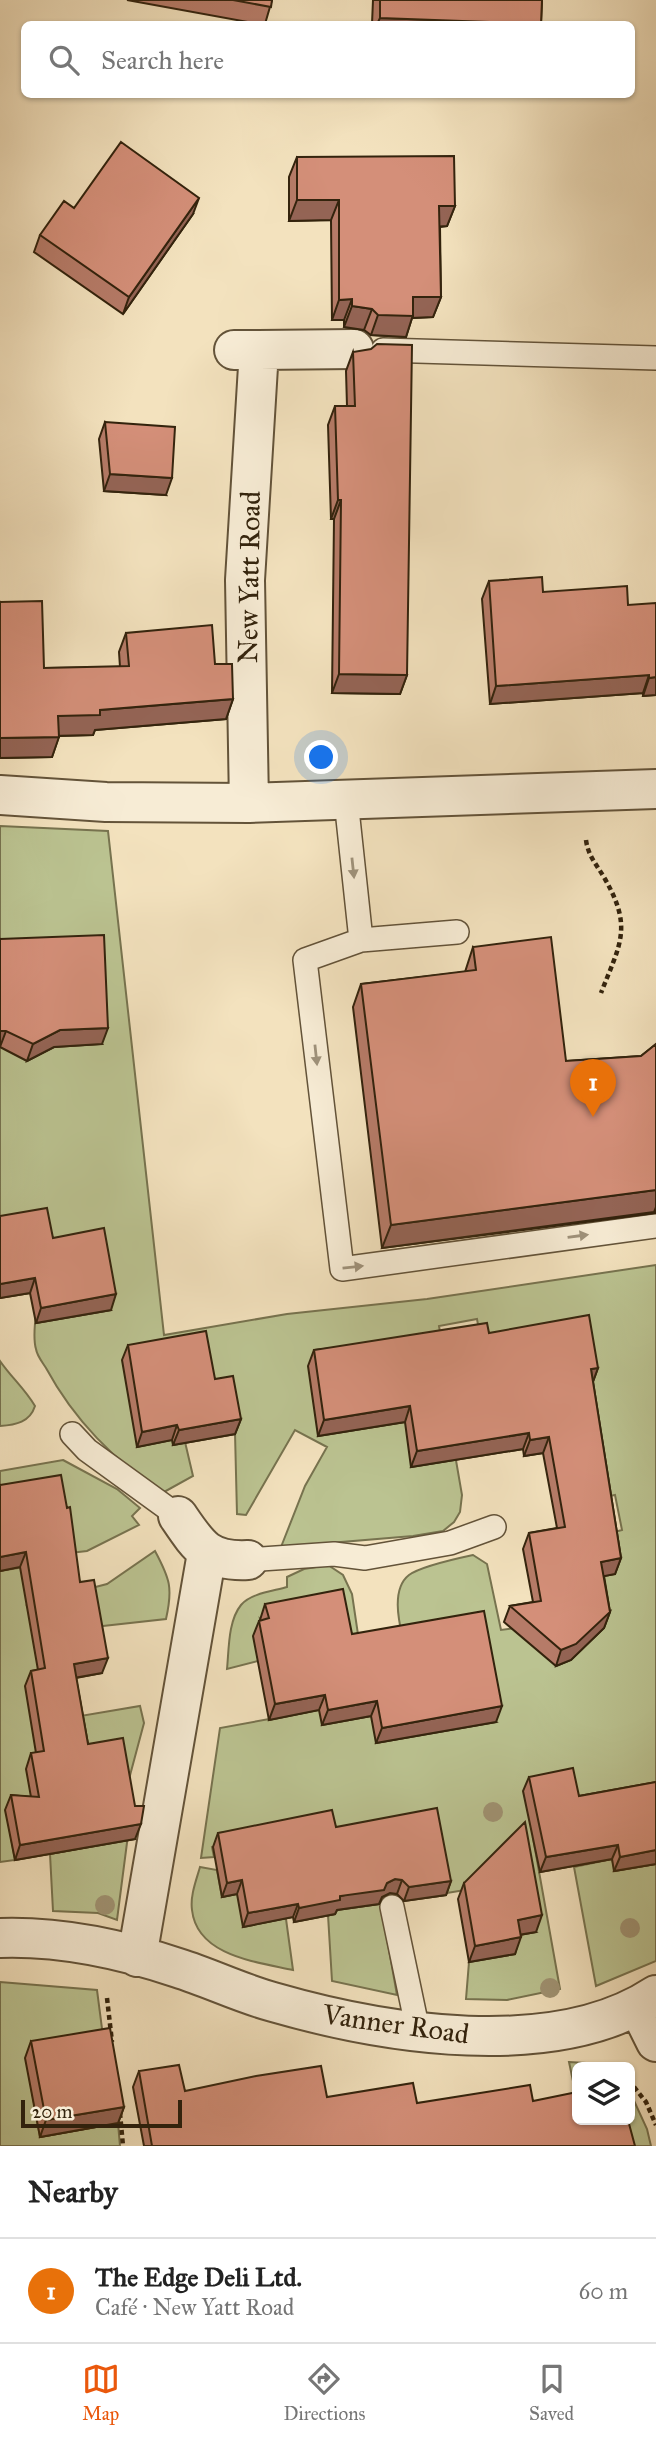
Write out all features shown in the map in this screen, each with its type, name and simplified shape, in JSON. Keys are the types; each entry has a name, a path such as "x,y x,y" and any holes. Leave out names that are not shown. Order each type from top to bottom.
{"street":[{"name":"New Yatt Road","path":"249,803 245,580 246,350 354,349"},
{"path":"0,795 106,802 249,803 656,789"},
{"path":"178,1516 192,1538 206,1553 217,1558 248,1560"},
{"path":"137,1957 206,1553"},
{"name":"Vanner Road","path":"0,1938 64,1941 137,1957 306,2011 418,2031 470,2036 590,2026 647,2001"},
{"path":"647,2001 656,2042"}],"lane":[{"path":"354,349 656,358"},
{"path":"346,800 360,940"},
{"path":"457,932 360,940 305,960 342,1269 656,1226"},
{"path":"72,1434 88,1450 178,1516"},
{"path":"248,1560 334,1554 365,1558 450,1543 494,1527"},
{"path":"392,1906 418,2031"}],"path":[{"path":"578,791 588,853 620,906 622,940 601,993"},
{"path":"106,1987 113,2052"},
{"path":"635,2088 646,2102 656,2125"},
{"path":"119,2105 123,2146"}],"green space":[{"path":"0,826 108,831 164,1335 287,1314 427,1299 656,1265 656,1796 533,1838 560,1989 507,2000 466,1999 469,1962 495,1885 447,1893 376,1876 397,1995 332,1981 328,1915 335,1914 327,1824 212,1847 214,1857 201,1858 220,1728 308,1712 307,1702 364,1717 260,1619 263,1634 258,1661 227,1669 231,1627 245,1601 287,1587 287,1577 304,1569 328,1565 343,1575 352,1594 367,1695 403,1640 398,1597 403,1581 409,1575 430,1566 473,1555 487,1564 501,1630 537,1625 595,1578 607,1534 622,1530 615,1495 563,1505 553,1451 485,1363 477,1319 439,1326 462,1495 460,1512 454,1522 443,1531 281,1547 305,1486 327,1447 295,1430 246,1515 237,1514 235,1433 172,1440 185,1442 193,1476 164,1492 112,1453 82,1422 36,1349 36,1316 47,1253 0,1230"},
{"path":"0,1361 35,1406 30,1416 12,1425 0,1426"},
{"path":"63,1460 117,1489 140,1508 132,1516 139,1525 87,1551 70,1553 0,1499 0,1471"},
{"path":"155,1551 169,1584 166,1619 94,1627 27,1606 75,1717 140,1706 144,1723 125,1794 8,1821 15,1860 0,1862 0,1571 24,1567 76,1592 107,1584"},
{"path":"128,1835 117,1920 98,1913 53,1911 50,1854 109,1843"},
{"path":"612,1859 615,1871 656,1864 656,1961 596,1986 574,1867"},
{"path":"200,1867 217,1870 222,1897 237,1894 286,1919 293,1970 247,1960 217,1947 205,1938 196,1925 192,1910"},
{"path":"0,1982 97,1990 104,2044 26,2058 40,2137 118,2123 120,2146 0,2146"},
{"path":"635,2103 647,2129 651,2146 625,2146 620,2125 635,2125"}],"building":[{"path":"233,0 272,0 271,7"},
{"path":"380,0 542,0 541,21 380,18"},
{"path":"121,142 199,198 129,297 40,235 64,201 74,208"},
{"path":"454,156 455,206 439,206 441,297 413,297 413,316 378,315 372,309 352,306 352,299 339,300 339,200 297,200 297,157"},
{"path":"377,344 412,345 407,675 339,674 341,500 338,500 335,406 355,406 353,352 371,349"},
{"path":"105,422 175,427 172,478 110,474"},
{"path":"542,577 543,592 627,586 628,605 656,603 656,677 649,678 649,675 496,686 489,581"},
{"path":"42,601 44,668 129,666 126,633 212,625 215,664 232,664 233,699 100,710 100,715 58,716 59,737 0,738 0,602"},
{"path":"104,935 108,1028 60,1030 33,1044 6,1031 0,1031 0,939"},
{"path":"551,937 566,1061 641,1056 656,1044 656,1190 391,1225 361,984 476,970 473,947"},
{"path":"47,1208 53,1238 104,1228 116,1294 41,1308 35,1278 0,1284 0,1216"},
{"path":"589,1315 598,1368 591,1369 621,1558 601,1562 610,1612 576,1644 561,1650 510,1606 541,1601 529,1533 565,1527 549,1437 530,1440 529,1433 417,1451 410,1406 324,1420 314,1350 487,1323 489,1333"},
{"path":"206,1331 215,1379 233,1376 241,1419 179,1430 177,1425 142,1432 128,1345"},
{"path":"61,1475 67,1508 70,1507 80,1582 94,1580 108,1658 74,1664 88,1744 123,1738 135,1806 144,1806 141,1824 20,1845 11,1795 39,1797 31,1753 44,1751 31,1671 45,1668 26,1552 0,1557 0,1485"},
{"path":"343,1589 352,1634 484,1611 502,1706 382,1728 377,1701 328,1710 325,1695 275,1704 259,1621 269,1618 265,1604"},
{"path":"573,1768 579,1796 656,1782 656,1850 620,1857 618,1845 546,1857 529,1777"},
{"path":"437,1808 451,1881 409,1887 402,1880 395,1879 387,1883 384,1890 340,1896 340,1900 299,1908 298,1904 248,1913 242,1880 227,1883 218,1833 332,1810 336,1827"},
{"path":"525,1822 542,1915 518,1920 521,1937 475,1946 464,1883"},
{"path":"110,2028 124,2107 46,2120 31,2041"},
{"path":"179,2065 185,2091 321,2066 327,2097 413,2083 417,2103 530,2085 533,2101 572,2093 572,2125 629,2125 635,2146 152,2146 139,2071"}],"place":[{"name":"The Edge Deli Ltd.","path":"593,1117"}]}
